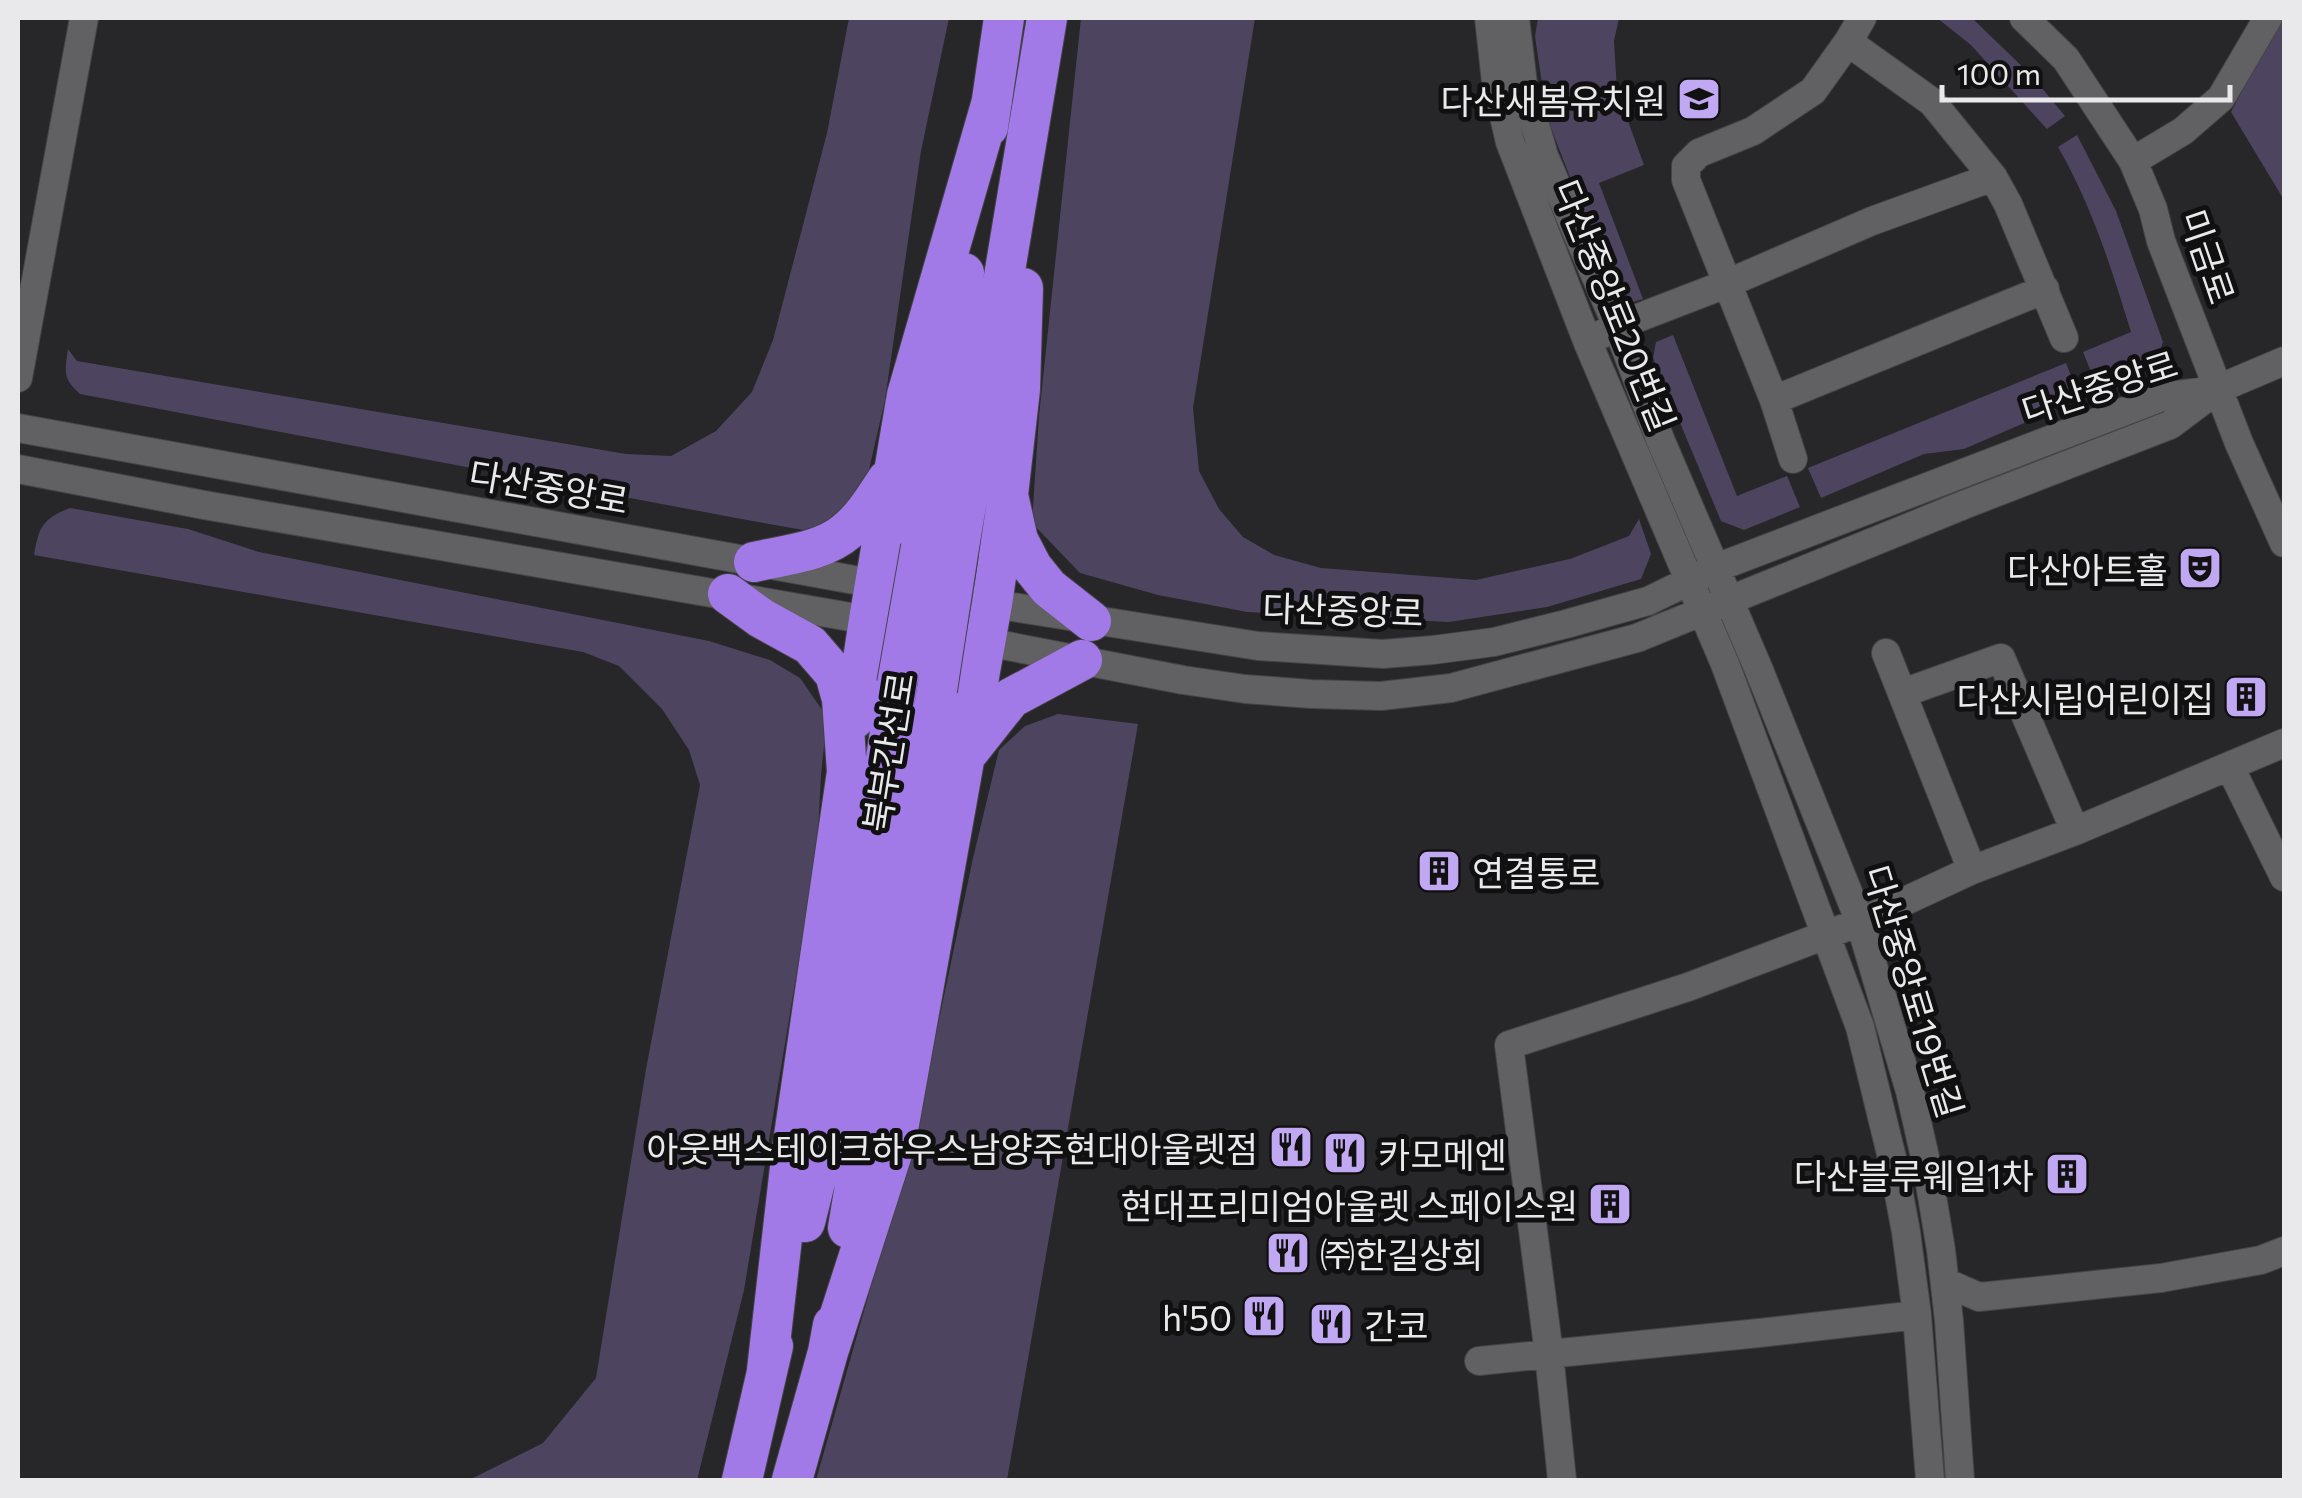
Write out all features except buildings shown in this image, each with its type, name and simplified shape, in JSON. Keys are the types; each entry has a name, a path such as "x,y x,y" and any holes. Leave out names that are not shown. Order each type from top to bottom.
{"highway":[{"name":"북부간선로","path":"792,1480 828,1352 937,690 939,550 1004,18"},
{"name":"북부간선로","path":"742,1480 817,1174 864,908 897,684 939,550 1030,119 1047,18"},
{"path":"767,1370 792,1150 906,395 992,101"},
{"path":"828,1352 896,1141 988,622 1020,389 1030,119"},
{"path":"754,562 815,548 844,534 864,514 895,468"},
{"path":"1008,494 1018,540 1032,567 1049,588 1091,621"},
{"path":"728,594 810,645 835,674 842,699 847,772"},
{"path":"964,758 1010,698 1082,660"}],"street":[{"path":"18,378 84,18"},
{"name":"다산중앙로20번길","path":"1489,18 1496,82 1510,142 1588,343 1689,581 1716,606"},
{"name":"다산중앙로20번길","path":"1515,18 1530,117 1716,568 1716,606"},
{"name":"미금로","path":"2024,18 2066,59 2133,160 2239,442 2284,543"},
{"path":"2133,160 2184,131 2221,98 2268,18"},
{"path":"1792,460 1774,400 1686,180 1686,166 1699,154 1753,131 1813,91 1855,30 1932,102 1993,177 2064,338"},
{"path":"1588,343 1617,326 1872,221 1993,177"},
{"path":"1774,400 2045,289"},
{"path":"2218,388 2284,361"},
{"name":"다산중앙로","path":"18,469 204,505 728,594 872,602 988,622 1091,621 1258,646 1383,654 1494,642 1648,601 1716,568 2162,397 2218,388"},
{"name":"다산중앙로","path":"988,622 1082,660 1183,680 1311,694 1381,696 1451,688 1638,638 2170,425 2218,388"},
{"name":"다산중앙로","path":"18,428 754,562 872,602"},
{"name":"다산중앙로19번길","path":"1716,606 1805,782 1860,922 1910,1091 1928,1166 1944,1282 1960,1480"},
{"name":"다산중앙로19번길","path":"1716,606 1860,1027 1874,1083 1906,1232 1917,1314 1930,1480"},
{"path":"1886,654 1972,870"},
{"path":"1903,694 2001,658 2075,831"},
{"path":"1562,1480 1510,1045 1688,986 1860,922 1972,870 2284,743"},
{"path":"2230,767 2284,877"},
{"path":"1944,1282 1979,1298 2161,1278 2261,1260 2284,1251"},
{"path":"1949,1321 1979,1298"},
{"path":"1479,1361 1917,1314"}],"shaded area":[{"path":"849,18 949,18 921,151 885,400 865,487 843,521 809,531 736,518 80,394 68,379 68,349 77,361 626,454 671,456 716,431 752,392 773,340 827,133"},
{"path":"1081,18 1255,18 1193,408 1199,471 1219,509 1243,537 1274,555 1321,568 1476,580 1570,559 1629,536 1639,519 1651,554 1641,579 1547,607 1449,622 1247,612 1158,595 1080,573 1032,523 1039,416"},
{"path":"1538,18 1619,18 1614,41 1617,91 1644,165 1599,183 1643,299 1633,302 1617,285 1547,118 1535,36"},
{"path":"1937,18 1972,18 2032,76 2065,116 2047,129 1971,45"},
{"path":"2284,18 2284,200 2231,112"},
{"path":"2077,135 2116,211 2163,342 2154,367 2098,389 2083,352 2131,332 2091,214 2058,147"},
{"path":"1673,335 1737,496 1787,476 1800,507 1744,530 1721,521 1653,358 1656,342"},
{"path":"2066,363 2080,399 1964,449 1924,454 1821,498 1808,468"},
{"path":"70,508 188,529 259,552 709,641 770,660 800,678 827,717 817,851 744,1290 697,1480 469,1480 543,1443 596,1378 646,1069 700,785 689,750 662,709 619,666 583,652 34,555 43,525"},
{"path":"1058,714 1138,724 1007,1480 816,1480 917,1124 999,750 1025,726"}],"place":[{"name":"다산새봄유치원","path":"1699,99"},
{"name":"다산아트홀","path":"2200,568"},
{"name":"다산시립어린이집","path":"2246,697"},
{"name":"연결통로","path":"1439,871"},
{"name":"아웃백스테이크하우스남양주현대아울렛점","path":"1291,1147"},
{"name":"카모메엔","path":"1345,1153"},
{"name":"다산블루웨일1차","path":"2067,1174"},
{"name":"현대프리미엄아울렛 스페이스원","path":"1610,1204"},
{"name":"㈜한길상회","path":"1288,1253"},
{"name":"h'50","path":"1264,1316"},
{"name":"간코","path":"1331,1324"}]}
